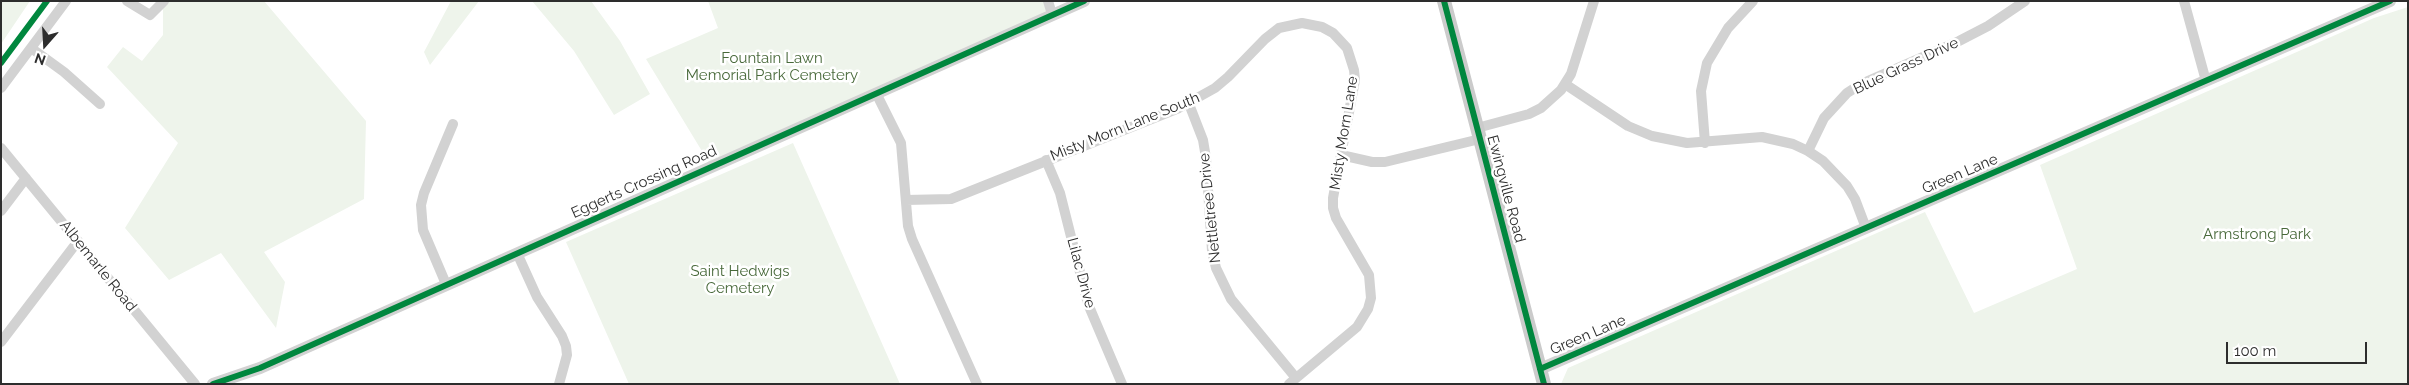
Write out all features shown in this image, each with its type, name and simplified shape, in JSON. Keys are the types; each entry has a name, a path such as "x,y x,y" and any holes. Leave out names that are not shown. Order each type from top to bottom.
{"main road":[{"name":"Ewingville Road","path":"1444,1 1544,384"}],"street":[{"path":"1,88 66,1"},
{"path":"127,1 150,15 164,1"},
{"path":"1048,1 1052,14"},
{"name":"Eggerts Crossing Road","path":"214,384 252,371 1084,1"},
{"path":"1341,155 1372,162 1385,162 1479,133 1535,111 1552,100 1571,74 1594,1"},
{"path":"1704,143 1701,91 1707,63 1728,28 1753,1"},
{"name":"Blue Grass Drive","path":"1808,151 1824,118 1847,93 1861,84 1959,41 1988,26 2025,1"},
{"path":"2184,1 2206,81"},
{"name":"Green Lane","path":"1540,369 2390,1"},
{"name":"Misty Morn Lane South","path":"906,200 951,199 1189,104 1228,77 1269,35 1290,24 1302,23 1322,27 1333,33 1347,48"},
{"path":"31,48 64,72 100,104"},
{"name":"Misty Morn Lane","path":"1292,381 1357,327 1366,313 1371,298 1369,275 1336,218 1333,198 1354,80 1353,64 1347,48"},
{"path":"1565,84 1635,129 1668,141 1704,143 1762,137 1793,144 1808,151 1830,167 1847,186 1855,199 1866,228"},
{"path":"876,93 901,142 908,226 912,239 978,384"},
{"name":"Nettletree Drive","path":"1189,104 1203,140 1206,158 1212,250 1216,268 1231,299 1292,381"},
{"path":"446,284 423,230 421,204 453,124"},
{"name":"Albemarle Road","path":"1,148 194,384"},
{"name":"Lilac Drive","path":"1046,160 1060,193 1088,304 1122,384"},
{"path":"1,211 26,178"},
{"path":"1,342 78,241"},
{"path":"516,252 537,297 566,346 567,355 559,384"}],"green space":[{"path":"1,1 30,1 1,44"},
{"path":"163,1 264,1 366,121 364,199 264,252 285,282 276,328 221,253 169,280 125,228 178,143 107,67 123,47 142,61 163,35"},
{"path":"451,1 479,1 430,65 424,52"},
{"path":"532,1 591,1 620,41 650,94 614,115 574,51"},
{"name":"Fountain Lawn Memorial Park Cemetery","path":"708,1 1048,1 1052,14 711,166 646,59 718,28"},
{"name":"Armstrong Park","path":"2408,7 2408,384 1561,384 1568,368 1925,212 1974,313 2077,269 2040,165 2374,18"},
{"name":"Saint Hedwigs Cemetery","path":"793,143 900,384 629,384 566,242"}],"cycle path":[{"path":"1,63 47,1"},
{"path":"213,384 260,368 1084,1"},
{"path":"1444,1 1544,384"},
{"path":"1540,369 2390,1"}]}
